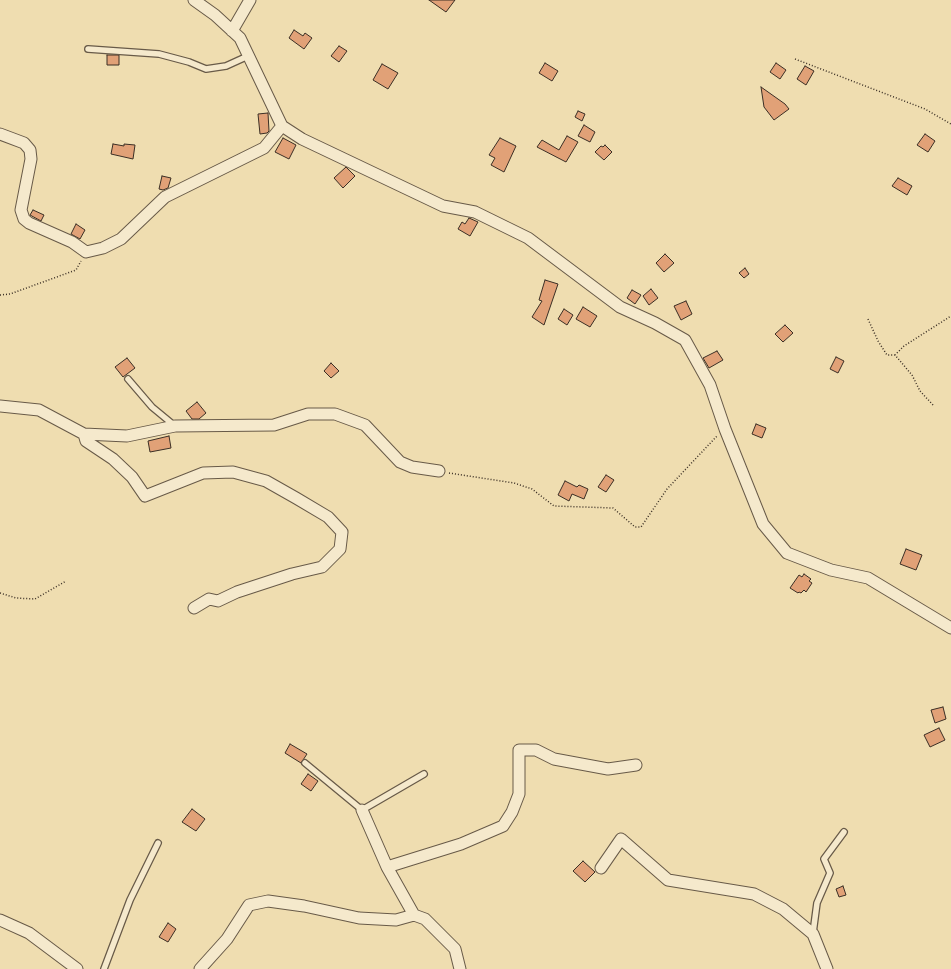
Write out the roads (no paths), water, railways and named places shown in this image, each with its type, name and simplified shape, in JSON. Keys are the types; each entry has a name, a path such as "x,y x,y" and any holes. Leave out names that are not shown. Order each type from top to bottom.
{"street":[{"path":"194,0 215,15 240,38 282,126 302,139 443,206 475,212 528,238 620,307 656,323 685,340 710,385 725,429 763,524 787,553 831,570 868,578 951,628"},
{"path":"232,31 250,0"},
{"path":"0,134 24,143 30,150 31,159 21,210 24,219 29,223 72,242 86,252 103,248 121,239 165,197 264,148 282,126"},
{"path":"0,406 39,410 84,434 127,436 175,426 274,424 308,414 335,414 365,425 400,462 412,468 439,471"},
{"path":"84,434 86,442 113,459 132,477 145,496 158,492 177,482 203,473 233,472 266,481 328,517 342,532 340,550 322,567 292,574 236,592 218,601 209,599 194,608"},
{"path":"387,867 461,844 503,826 512,812 519,794 519,750 536,750 554,759 608,769 636,765"},
{"path":"362,810 387,867 414,915"},
{"path":"601,868 621,839 668,880 754,894 783,909 813,934 827,969"},
{"path":"200,969 227,939 249,905 268,901 304,906 359,918 396,920 414,915 425,919 455,949 460,969"},
{"path":"0,920 29,933 76,969"}],"lane":[{"path":"88,49 159,54 189,62 206,69 226,66 248,56"},
{"path":"128,380 152,407 175,426"},
{"path":"305,763 362,810 424,774"},
{"path":"813,934 816,903 830,873 824,859 844,832"},
{"path":"104,969 130,900 158,843"}]}
